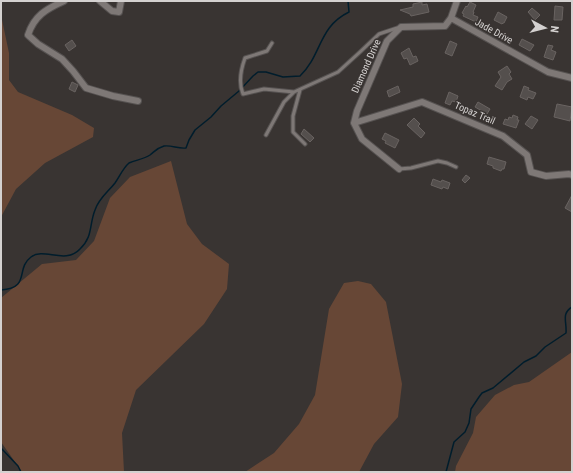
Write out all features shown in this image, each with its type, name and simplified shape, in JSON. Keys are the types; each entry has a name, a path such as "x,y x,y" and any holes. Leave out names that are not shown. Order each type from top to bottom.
{"street":[{"path":"64,1 52,6 40,15 32,25 28,35 38,44 62,59 86,88 113,96 138,101"},
{"path":"100,1 112,11 119,12 121,1"},
{"path":"401,27 445,26 451,18 457,1"},
{"name":"Jade Drive","path":"451,18 548,72 572,78"},
{"name":"Diamond Drive","path":"354,122 357,111 387,41 401,27"},
{"name":"Topaz Trail","path":"354,122 422,102 503,136 527,155 531,172 546,176 572,175"},
{"path":"354,122 362,139 399,169"}],"lane":[{"path":"272,43 267,51 245,58 240,86 243,94 264,89 294,92 300,90 338,72 378,34 401,27"},
{"path":"300,90 294,116 293,132 305,144"},
{"path":"266,135 284,102 294,92"},
{"path":"399,169 411,168 438,161 456,168"}],"shaded area":[{"path":"1,15 9,53 9,80 18,92 72,115 94,128 93,137 45,163 16,189 1,217"},
{"path":"171,161 187,224 202,244 229,264 227,289 204,324 136,390 122,433 124,472 22,472 1,442 1,298 42,264 76,260 94,241 110,198 130,177"},
{"path":"358,281 371,284 386,302 402,384 398,417 374,444 359,472 245,472 274,453 299,424 315,395 329,309 344,283"},
{"path":"572,352 572,472 455,472 456,466 473,433 476,417 495,395 514,385 529,382"}],"building":[{"path":"422,2 422,5 427,4 429,12 411,16 410,14 400,10 413,7 413,4"},
{"path":"470,2 476,5 473,15 478,17 476,22 463,16 464,14 462,13"},
{"path":"555,6 563,7 562,20 554,20"},
{"path":"532,8 540,15 535,20 528,12"},
{"path":"498,12 507,17 502,24 494,20"},
{"path":"522,39 534,45 530,51 519,45"},
{"path":"72,40 76,46 69,51 65,45"},
{"path":"450,41 457,44 452,56 445,53"},
{"path":"548,45 553,46 551,50 556,52 553,60 544,57"},
{"path":"409,48 413,57 416,56 418,61 410,65 407,58 404,59 401,53"},
{"path":"507,66 511,72 509,74 512,79 507,82 502,90 495,86 501,77 498,72"},
{"path":"72,82 78,85 75,92 69,89"},
{"path":"398,86 400,92 389,97 387,91"},
{"path":"524,86 529,88 528,90 536,93 533,99 528,97 527,100 520,97"},
{"path":"449,92 458,96 456,102 452,101 450,105 445,103"},
{"path":"478,102 490,109 487,114 475,107"},
{"path":"557,104 572,107 570,121 554,117"},
{"path":"513,115 518,117 517,120 519,120 516,128 503,124 505,119 508,120 509,117 512,118"},
{"path":"531,116 538,120 532,129 525,124"},
{"path":"414,118 420,124 418,126 425,133 421,138 407,125"},
{"path":"304,129 314,138 310,142 301,134"},
{"path":"385,133 399,140 395,148 385,143 386,141 382,139"},
{"path":"489,157 506,162 504,169 501,171 487,164"},
{"path":"466,175 470,178 465,183 462,180"},
{"path":"433,179 450,183 448,189 443,187 442,189 431,185"},
{"path":"572,195 572,212 565,208"}],"waterway":[{"path":"1,290 16,286 19,282 26,262 36,254 68,256 74,254 80,249 87,240 93,215 99,202 129,163 148,156 164,146 186,148 195,130 211,117 258,72 266,72 283,77 300,76 313,59 331,25 349,12 348,1"},
{"path":"446,472 454,442 465,432 469,423 471,409 482,393 493,388 524,362 536,356 545,347 566,333 565,318 567,312 572,307"},
{"path":"1,448 18,466 21,472"}]}
